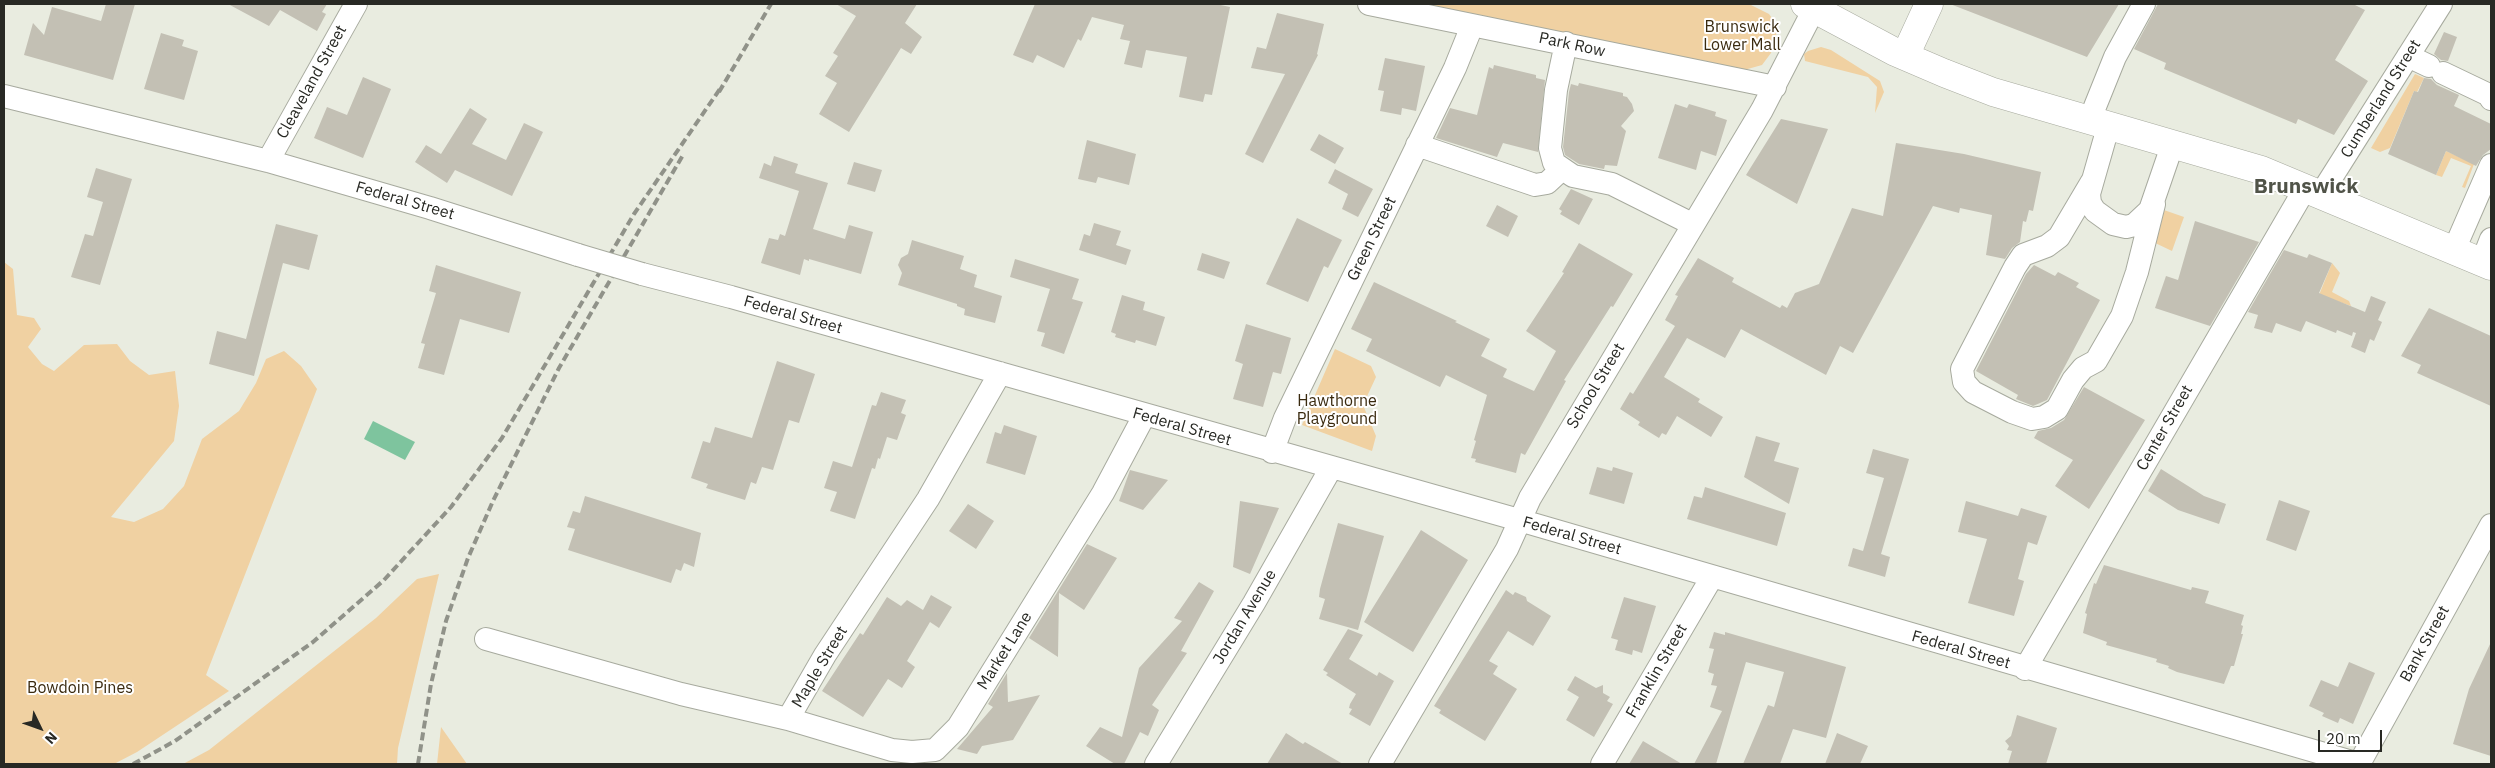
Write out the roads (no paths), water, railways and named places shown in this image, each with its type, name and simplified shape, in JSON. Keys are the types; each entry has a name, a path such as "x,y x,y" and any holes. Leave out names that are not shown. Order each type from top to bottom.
{"main road":[{"path":"1905,56 1929,4"},
{"path":"1809,6 1905,56 1994,92 2100,121 2261,170 2454,250 2488,255"}],"street":[{"name":"Cleaveland Street","path":"268,161 356,4"},
{"name":"Park Row","path":"1369,4 1775,87"},
{"path":"2144,4 2115,56 2100,121 2090,203 2095,211 2113,224 2126,227 2144,219 2154,204"},
{"name":"Cumberland Street","path":"2314,191 2408,56 2441,4"},
{"name":"School Street","path":"1380,764 1507,549 1519,520 1692,224 1775,87 1809,6"},
{"name":"Green Street","path":"1272,452 1289,410 1417,145 1472,26"},
{"path":"1566,43 1556,90 1550,148 1554,163 1561,170 1573,176 1612,184 1692,224"},
{"path":"2408,56 2490,97"},
{"name":"Federal Street","path":"4,96 268,161 430,208 642,274 1519,520 2025,669 2359,764"},
{"path":"2091,183 2059,237 2047,246 2023,255 1962,369 1964,382 1974,392 2012,412 2032,419 2044,417 2057,409 2072,380 2083,368 2096,361 2122,316 2137,272 2154,204 2173,143"},
{"path":"1417,145 1535,186 1547,183 1561,170"},
{"path":"2454,250 2491,165"},
{"name":"Center Street","path":"2025,669 2314,191"},
{"name":"Maple Street","path":"486,639 681,694 788,719 826,655 928,499 1000,373"},
{"name":"Market Lane","path":"788,719 892,750 912,752 935,750 958,727 1103,493 1144,416"},
{"name":"Jordan Avenue","path":"1156,764 1254,603 1331,468"},
{"name":"Bank Street","path":"2359,764 2491,525"},
{"name":"Franklin Street","path":"1602,764 1712,577"}],"railway":[{"path":"719,92 771,4"},
{"path":"133,764 175,741 313,642 384,580 451,507 502,438 634,214 722,86"},
{"path":"418,764 431,684 446,621 468,558 493,501 559,368 683,155"}],"district":[{"name":"Brunswick","path":"2306,187"}],"park label":[{"name":"Brunswick Lower Mall","path":"1742,36"},
{"name":"Hawthorne Playground","path":"1337,410"},
{"name":"Bowdoin Pines","path":"80,688"}]}
